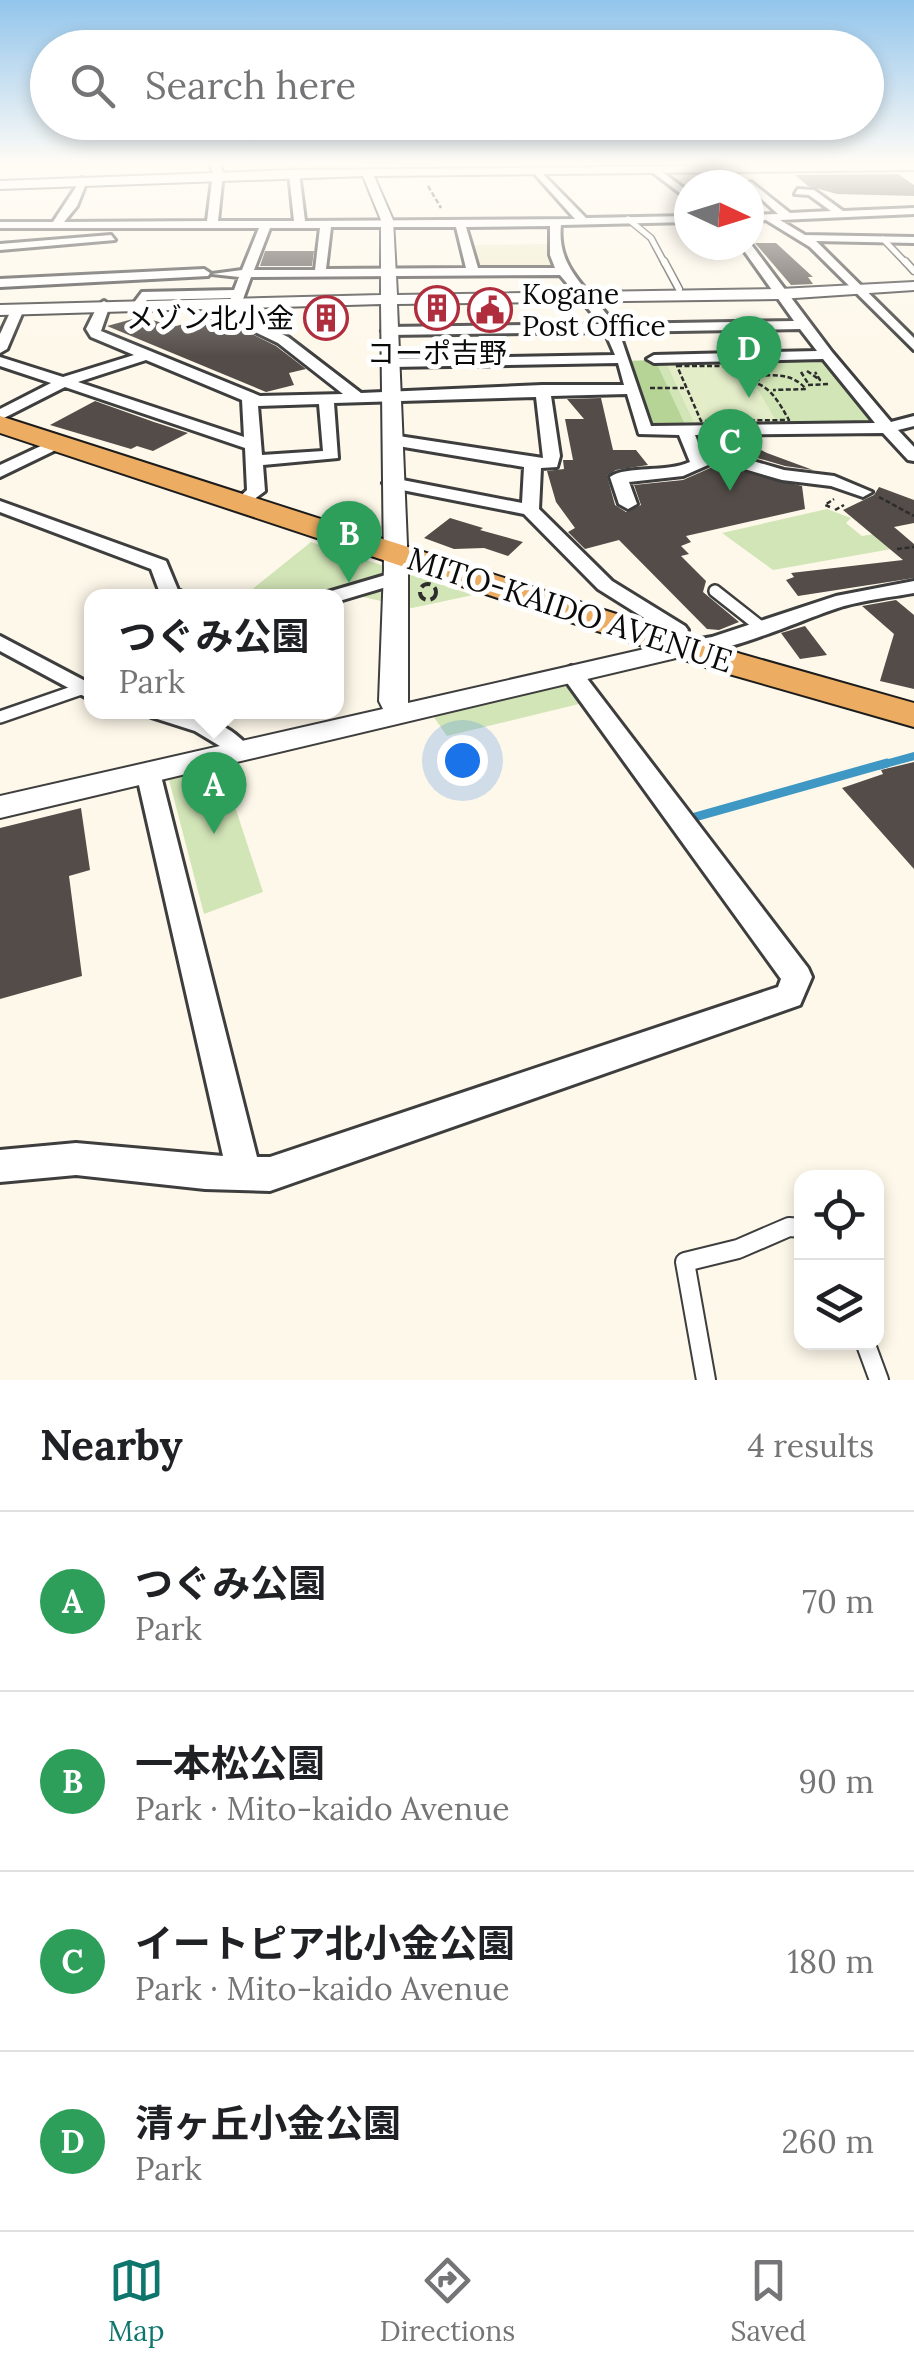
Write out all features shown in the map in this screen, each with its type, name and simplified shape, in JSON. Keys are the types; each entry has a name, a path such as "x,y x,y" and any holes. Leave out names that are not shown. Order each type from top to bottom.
{"highway":[{"name":"MITO-KAIDO AVENUE","path":"0,424 676,645 914,715"}],"street":[{"path":"81,227 119,231"},
{"path":"0,247 167,227"},
{"path":"265,227 231,316 282,340 357,396"},
{"path":"320,274 326,227"},
{"path":"387,227 393,701 400,713"},
{"path":"456,227 473,272"},
{"path":"555,227 552,246 560,271 610,328 645,431 886,428 914,421"},
{"path":"787,227 806,238 914,346"},
{"path":"119,231 120,256 159,275"},
{"path":"806,238 914,240"},
{"path":"41,244 47,280"},
{"path":"760,260 804,325 886,428 914,456"},
{"path":"0,283 159,275 560,271"},
{"path":"0,310 202,298 389,300 780,294 914,286"},
{"path":"104,305 93,329 96,334 250,400 630,389"},
{"path":"0,349 18,309"},
{"path":"390,331 804,325"},
{"path":"654,359 828,355"},
{"path":"0,415 66,381 144,356"},
{"path":"390,364 620,360"},
{"path":"0,361 66,381 254,453 332,455 326,398"},
{"path":"392,440 550,464 542,390"},
{"path":"242,503 256,491 250,400"},
{"path":"685,430 699,464"},
{"path":"0,472 58,443"},
{"path":"628,504 620,477 693,469 715,456 782,475 834,482 862,492"},
{"path":"530,510 533,463"},
{"path":"392,483 530,510 605,584 678,630 676,645"},
{"path":"0,506 158,565 167,589"},
{"path":"344,589 390,552"},
{"path":"0,807 676,645 716,643 843,600 914,587"},
{"path":"0,642 84,690"},
{"path":"0,1166 76,1159 270,1174 789,996 797,977 570,673"},
{"path":"182,719 204,726 238,750"},
{"path":"148,772 244,1173"}],"lane":[{"path":"638,227 651,238 679,289"},
{"path":"883,239 914,270"},
{"path":"715,590 762,628"},
{"path":"0,717 84,692"},
{"path":"706,1380 684,1262 738,1249 794,1228"},
{"path":"867,1350 880,1380"}],"path":[{"path":"759,381 747,381 738,366 677,366 701,421 789,420 772,390 756,376 790,375 806,389 772,390"},
{"path":"803,385 838,384"},
{"path":"668,388 684,388"},
{"path":"862,492 902,506 914,516"},
{"path":"897,549 914,547"},
{"path":"340,555 390,552"}],"shaded area":[{"path":"547,244 557,269 475,271 469,245"}],"green space":[{"path":"825,359 875,423 653,429 628,361"},
{"path":"655,360 687,429 651,430 626,361"},
{"path":"743,364 778,424 695,425 667,365"},
{"path":"827,509 851,518 846,523 862,536 898,530 914,545 773,570 722,533"},
{"path":"311,542 338,551 332,557 351,564 360,558 473,595 412,608 344,593 344,589 252,589"},
{"path":"557,683 574,690 583,703 447,736 431,713"},
{"path":"221,764 263,892 204,914 168,776"}],"building":[{"path":"764,243 776,243 813,277 808,277 813,284 791,285 764,254"},
{"path":"265,251 314,251 312,266 260,266"},
{"path":"216,316 276,346 306,369 289,373 294,385 266,392 107,326 140,317 176,326"},
{"path":"601,398 613,450 636,450 648,465 616,470 607,476 615,505 626,512 641,505 634,485 683,480 717,465 802,486 805,509 686,536 691,542 681,546 689,554 681,556 706,581 703,592 739,622 719,630 707,629 619,540 585,549 568,532 575,528 556,502 547,471 564,469 563,460 573,460 565,419 584,419 567,399"},
{"path":"95,401 188,433 153,451 137,446 131,449 50,425"},
{"path":"738,438 813,470 716,446 705,450 701,439"},
{"path":"879,487 914,500 914,523 894,527 914,544 914,578 798,596 786,580 794,577 791,573 903,560 843,510 874,495"},
{"path":"450,518 523,542 508,556 484,548 454,549 424,538"},
{"path":"896,600 914,615 914,689 880,681 894,634 862,606"},
{"path":"805,626 827,655 800,659 781,633"},
{"path":"914,762 914,869 842,788 883,774 881,770"},
{"path":"81,808 90,870 69,876 82,976 0,999 0,828"}],"waterway":[{"path":"878,766 914,756"},
{"path":"695,817 887,763"}],"place":[{"name":"コーポ吉野","path":"437,308"},
{"name":"Kogane Post Office","path":"490,310"},
{"name":"メゾン北小金","path":"326,318"},
{"name":"清ヶ丘小金公園","path":"749,398"},
{"name":"イートピア北小金公園","path":"730,491"},
{"name":"一本松公園","path":"349,583"},
{"name":"つぐみ公園","path":"214,834"}]}
